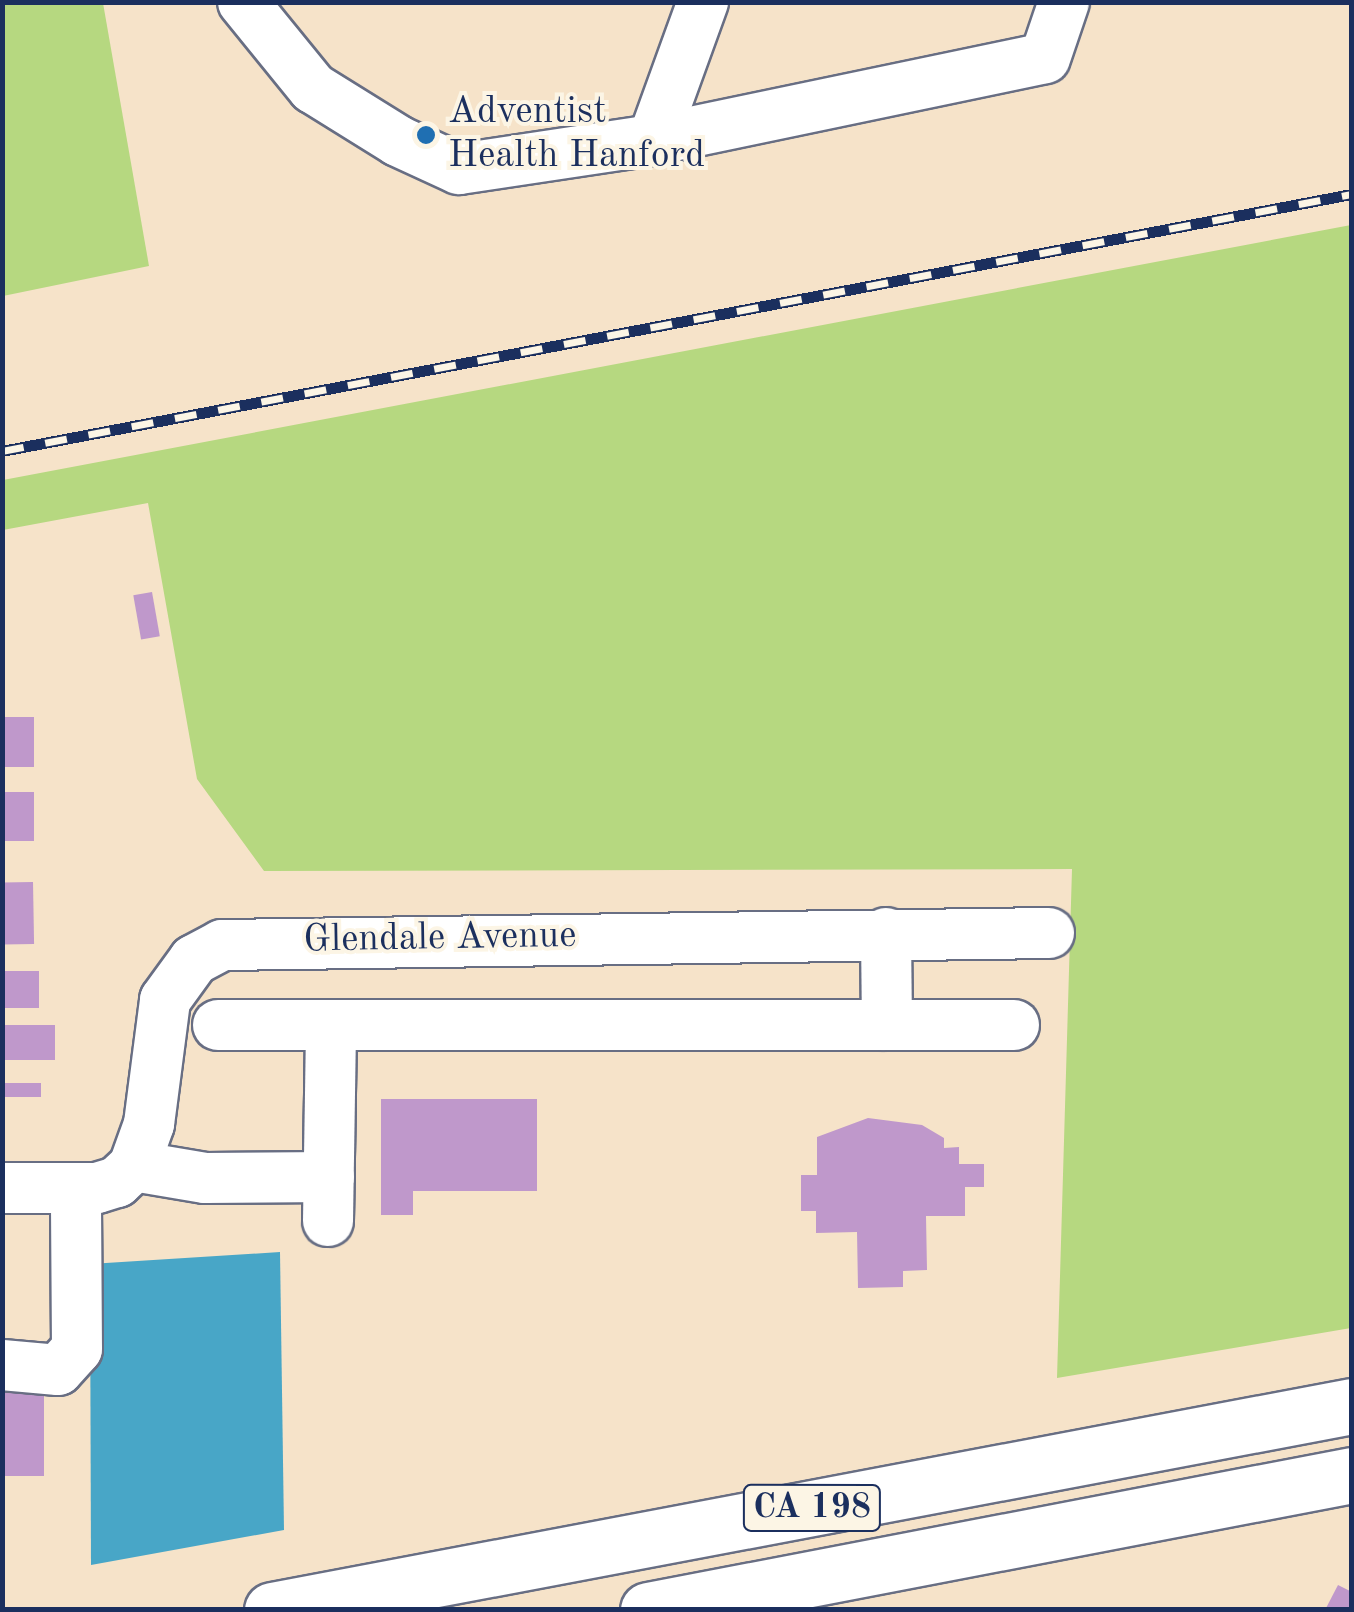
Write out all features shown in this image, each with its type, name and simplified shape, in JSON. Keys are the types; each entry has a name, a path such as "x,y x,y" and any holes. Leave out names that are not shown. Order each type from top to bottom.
{"highway":[{"name":"CA 198","path":"272,1610 1352,1406"},
{"name":"CA 198","path":"648,1610 1352,1475"}],"street":[{"path":"244,2 314,88 398,141 459,169 654,140 1045,58 1064,2"},
{"path":"654,140 703,2"},
{"name":"Glendale Avenue","path":"134,1166 148,1124 165,1000 194,960 222,945 1049,932"},
{"path":"886,933 886,1026"},
{"path":"218,1026 1014,1026"},
{"path":"2,1188 76,1188 117,1182 134,1166 328,1199 331,1026"},
{"path":"2,1365 58,1370 78,1349 76,1188"}],"green space":[{"path":"3,2 103,3 149,266 3,296"},
{"path":"1351,225 1351,1328 1057,1378 1072,869 264,871 197,779 148,503 3,530 3,480"}],"water":[{"path":"280,1252 284,1530 91,1565 90,1264"}],"building":[{"path":"152,592 160,636 141,640 133,595"},
{"path":"2,717 34,717 34,767 2,767"},
{"path":"2,792 34,792 34,841 2,841"},
{"path":"33,882 34,944 3,945 2,883"},
{"path":"2,971 39,971 39,1008 2,1008"},
{"path":"2,1025 55,1025 55,1060 2,1060"},
{"path":"2,1083 41,1083 41,1097 2,1097"},
{"path":"381,1099 537,1099 537,1191 413,1191 413,1215 381,1215"},
{"path":"868,1118 922,1125 944,1138 944,1148 959,1147 959,1164 984,1164 984,1187 965,1187 965,1216 926,1216 927,1270 903,1271 903,1287 858,1288 857,1232 816,1233 816,1211 801,1211 801,1175 817,1175 817,1137"},
{"path":"2,1374 44,1374 44,1476 2,1476"},
{"path":"1338,1585 1352,1592 1352,1610 1325,1610"}],"railway":[{"path":"2,451 1352,194"}],"place":[{"name":"Adventist Health Hanford","path":"426,135"}]}
